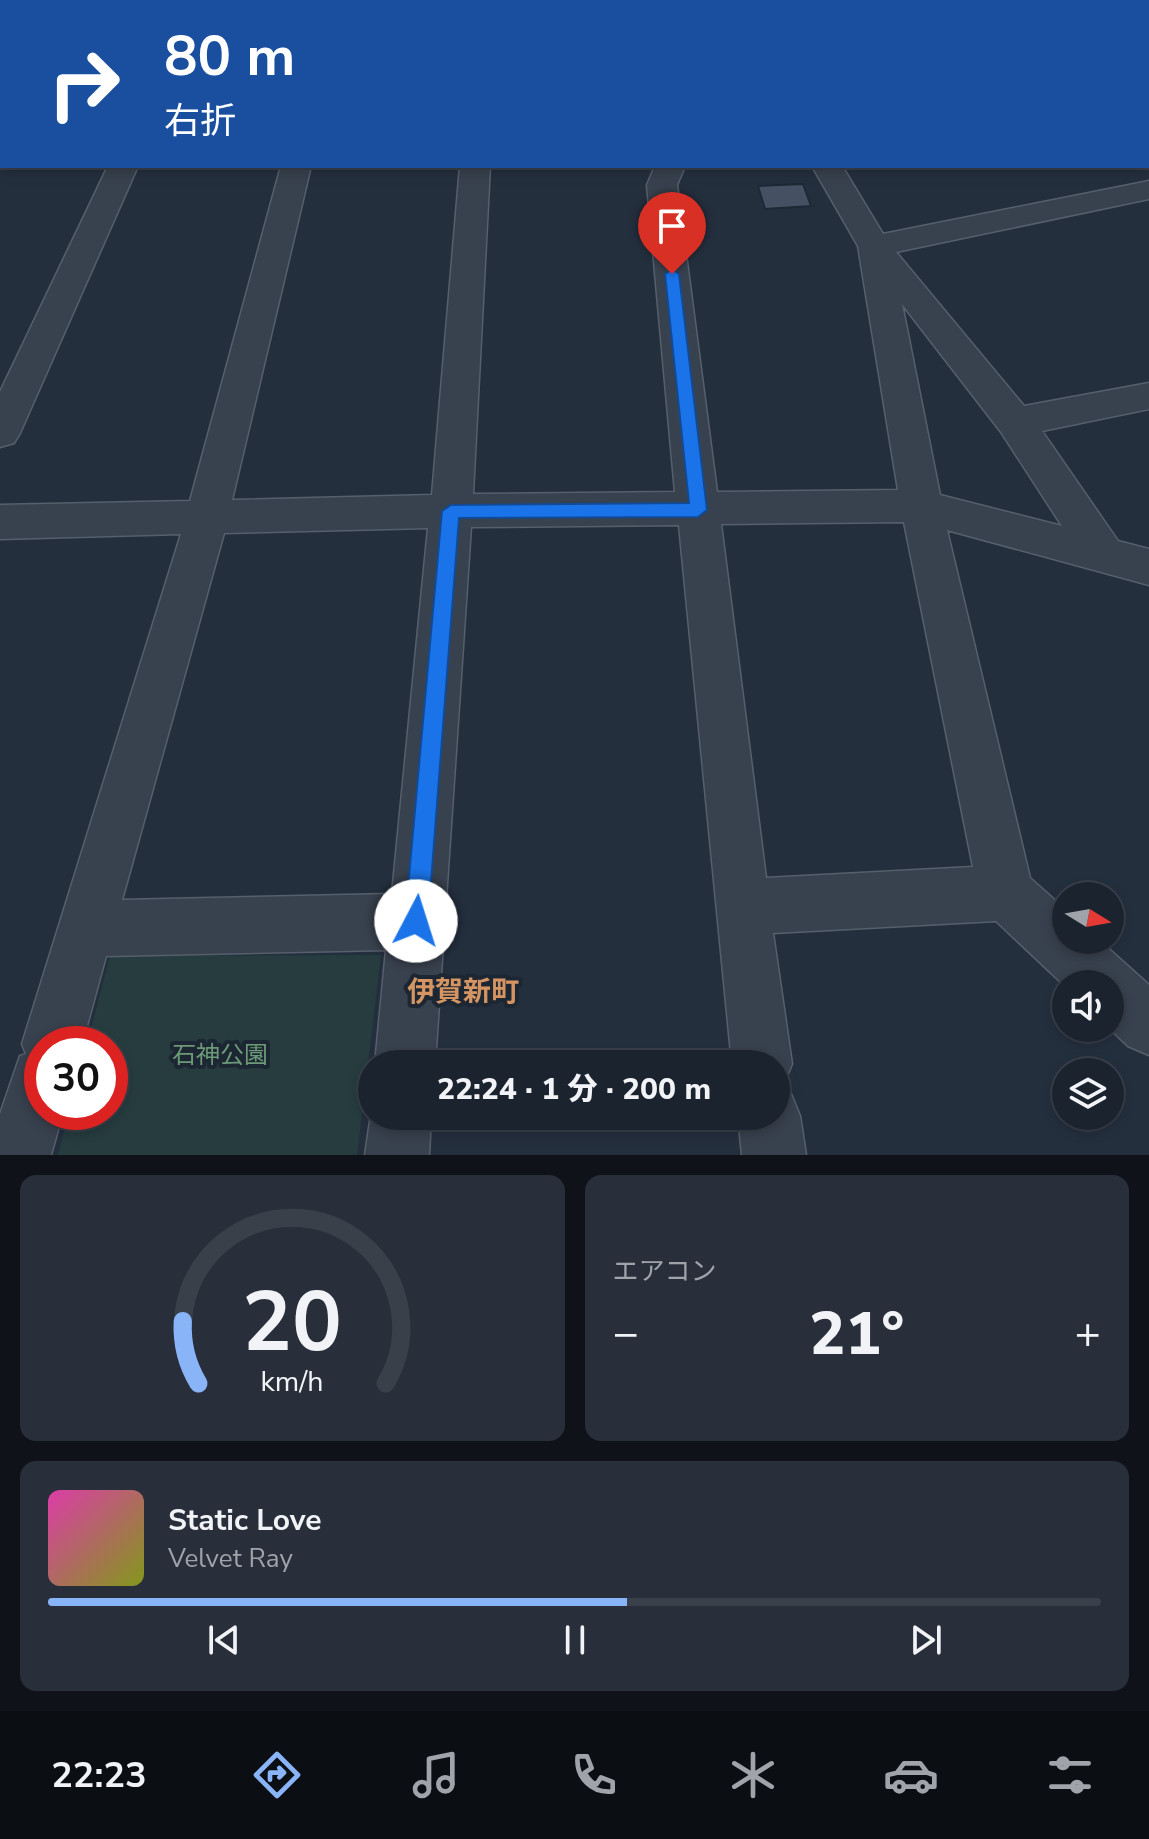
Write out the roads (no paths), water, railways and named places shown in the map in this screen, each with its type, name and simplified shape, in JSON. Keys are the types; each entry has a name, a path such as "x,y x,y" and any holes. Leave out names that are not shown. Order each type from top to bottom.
{"street":[{"path":"0,433 122,168"},
{"path":"57,1026 207,517 295,168"},
{"path":"406,1050 451,511 475,168"},
{"path":"669,168 662,185 760,1050"},
{"path":"828,168 874,246 1015,422 1103,554"},
{"path":"874,246 1149,190"},
{"path":"874,246 921,506 1006,893 1090,970"},
{"path":"1015,422 1149,396"},
{"path":"0,522 451,511 921,506 1149,567"},
{"path":"742,907 1006,893"},
{"path":"86,929 416,921"},
{"path":"1124,1002 1149,1025"},
{"path":"19,1155 26,1130"},
{"path":"397,1155 399,1130"},
{"path":"771,1130 774,1155"}],"district":[{"name":"伊賀新町","path":"463,991"}],"park label":[{"name":"石神公園","path":"220,1055"}]}
